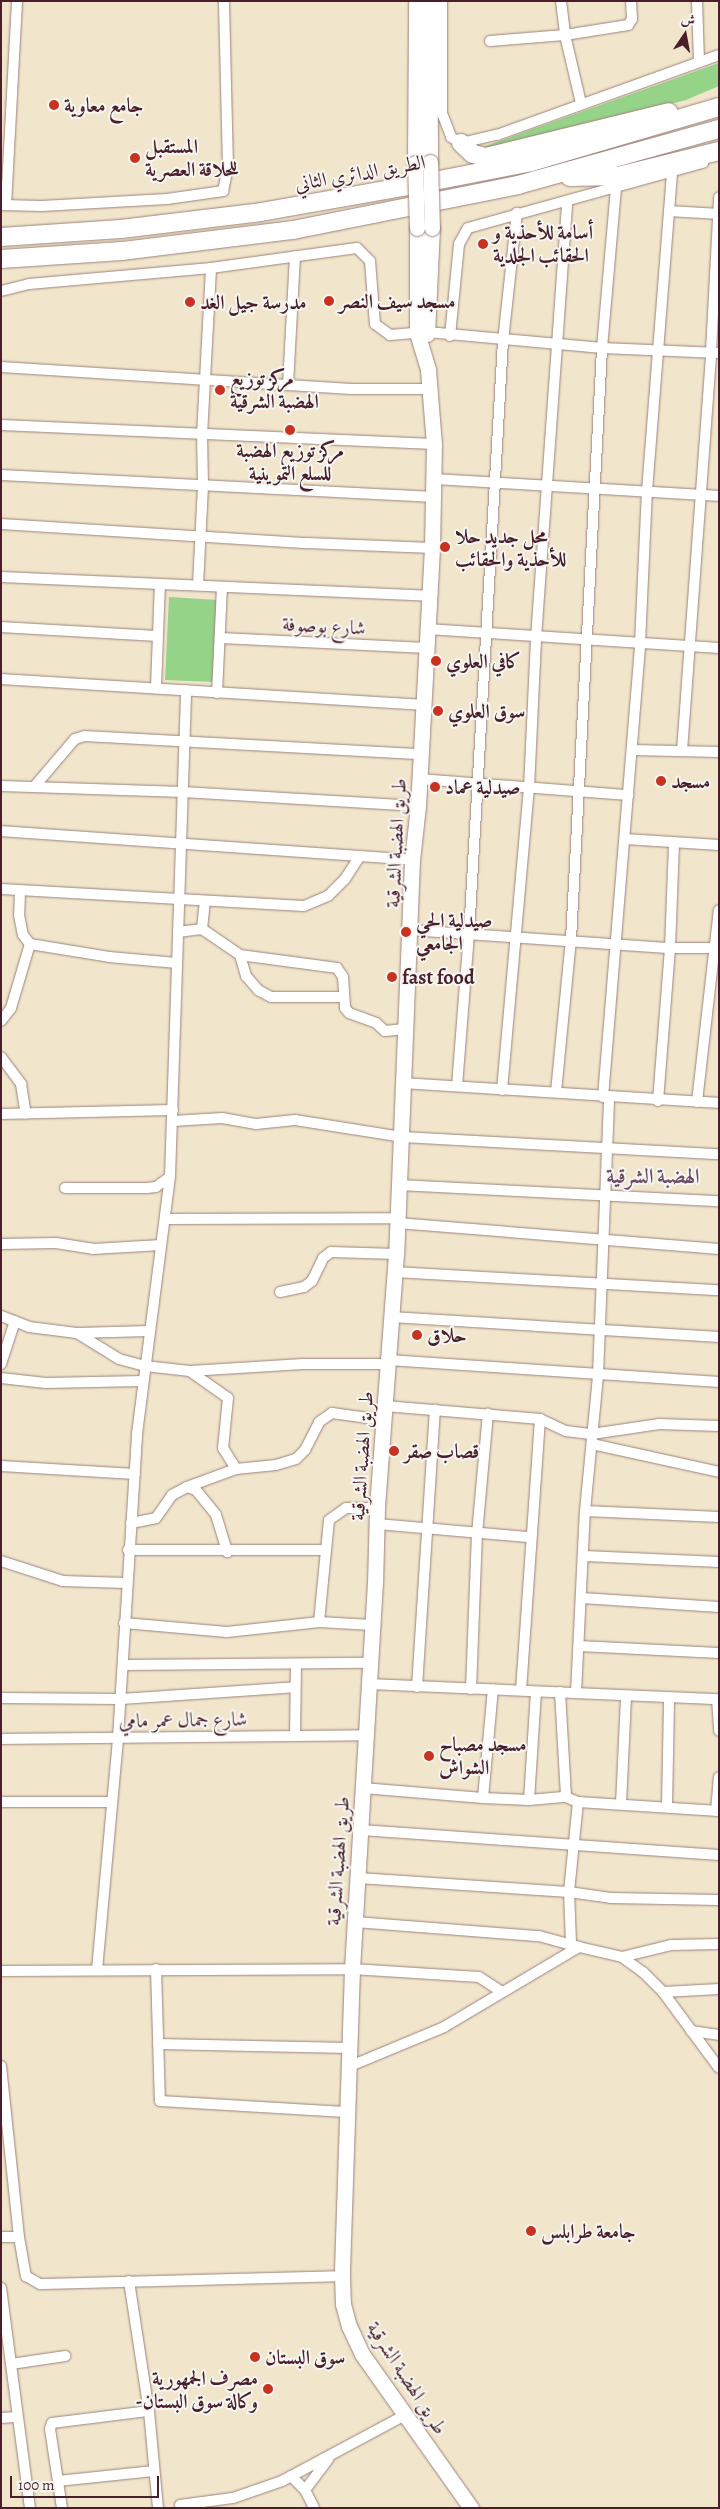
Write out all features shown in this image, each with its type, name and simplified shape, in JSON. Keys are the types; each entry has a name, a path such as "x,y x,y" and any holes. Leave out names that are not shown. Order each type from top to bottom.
{"highway":[{"path":"461,143 473,154 486,157 653,114 719,106"},
{"name":"الطريق الدائري الثاني","path":"1,237 121,229 261,212 419,184 531,162 719,106"},
{"path":"1,259 122,250 293,230 552,176 719,129"},
{"path":"552,176 618,176 719,151"}],"main road":[{"path":"416,1 422,163 432,228 422,333"},
{"path":"422,333 416,228 422,163 429,1"},
{"name":"طريق الهضبة الشرقية","path":"422,333 430,389 435,479 418,806 412,860 396,1254 377,1508 369,1684 352,1969 345,2112 342,2276 343,2304 349,2326 362,2354 471,2508"}],"street":[{"path":"17,1 6,83 4,205 42,206 167,199 223,191 228,167 224,1"},
{"path":"442,1 442,114 451,137 461,143 497,135 581,103 719,55"},
{"path":"561,1 565,36 581,103"},
{"path":"490,41 565,36 628,25 632,19 631,1"},
{"path":"697,1 699,62"},
{"path":"450,336 460,238 468,228 517,213 672,173 719,158"},
{"path":"576,1693 585,1556 585,1511 598,1375 608,1146 606,1097 640,644 647,491 672,173"},
{"path":"556,1092 571,940 589,641 594,488 602,348 616,188"},
{"path":"682,752 700,495 715,352 719,197"},
{"path":"502,1090 529,788 536,638 567,201"},
{"path":"669,211 718,214"},
{"path":"457,1086 469,934 503,341 517,213"},
{"path":"1,291 29,284 211,268 348,247 365,253 370,261 375,324 390,335 422,333 602,348 715,352"},
{"path":"288,385 295,256"},
{"path":"198,585 203,485 202,435 207,381 211,268"},
{"path":"1,367 351,389 430,389"},
{"path":"1,425 434,444"},
{"path":"1,475 434,497"},
{"path":"435,479 719,496"},
{"path":"1,524 201,537 432,548"},
{"path":"1,576 160,585 198,585 222,588 429,596"},
{"path":"156,687 160,585"},
{"path":"217,693 222,588"},
{"path":"1,628 157,636"},
{"path":"427,629 486,635 719,648"},
{"name":"شارع بوصوفة","path":"221,638 427,648"},
{"path":"1,679 156,687 217,693 424,705"},
{"path":"97,1970 118,1738 128,1550 143,1381 148,1331 170,1177 186,690"},
{"path":"34,787 80,737 421,754"},
{"path":"632,750 719,752"},
{"path":"419,779 628,795"},
{"path":"1,786 183,792 418,806"},
{"path":"1,831 181,842 412,860"},
{"path":"625,839 719,845"},
{"path":"658,1101 670,948 674,842"},
{"path":"1,889 205,902 314,905 338,886 360,856"},
{"path":"20,891 19,915 23,935 30,944 109,957 176,963"},
{"path":"202,929 205,902"},
{"path":"697,1102 718,948 719,910"},
{"path":"178,932 202,929 240,955 337,968 343,977 343,997 349,1013 374,1022 384,1031 406,1029"},
{"path":"410,930 517,935 670,948 718,948"},
{"path":"1,1021 11,1008 30,944"},
{"path":"240,955 246,976 258,990 271,997 343,997"},
{"path":"1,1057 21,1084 26,1114"},
{"path":"403,1083 556,1092 658,1101 719,1103"},
{"path":"1,1114 173,1110"},
{"path":"173,1121 222,1118 256,1124 295,1120 402,1137 608,1146 719,1154"},
{"path":"65,1188 156,1187 170,1177"},
{"path":"399,1185 719,1201"},
{"path":"165,1219 397,1220 719,1249"},
{"path":"1,1244 56,1242 93,1250 161,1245"},
{"path":"280,1292 304,1288 312,1281 323,1258 331,1252 396,1254"},
{"path":"394,1272 719,1290"},
{"path":"1,1316 29,1327 77,1333 148,1331"},
{"path":"390,1317 719,1337"},
{"path":"1,1364 15,1321"},
{"path":"77,1333 119,1359 145,1366 190,1371 303,1364 388,1362 719,1382"},
{"path":"190,1371 228,1398 223,1448 236,1469"},
{"path":"1,1378 46,1383 143,1381"},
{"path":"417,1687 435,1410"},
{"path":"131,1523 156,1518 172,1495 187,1487 236,1469 276,1465 296,1459 305,1450 320,1422 332,1413 384,1413 435,1410 488,1413 540,1419 566,1431 592,1439 719,1472"},
{"path":"471,1689 477,1534 488,1413"},
{"path":"521,1690 530,1537 540,1419"},
{"path":"592,1439 659,1424 719,1426"},
{"path":"1,1466 135,1474"},
{"path":"187,1487 196,1490 216,1515 227,1552"},
{"path":"319,1622 324,1550 329,1520 339,1511 377,1508"},
{"path":"585,1511 719,1516"},
{"path":"377,1524 530,1537"},
{"path":"128,1550 227,1552 324,1550"},
{"path":"585,1556 719,1562"},
{"path":"1,1561 63,1581 126,1583"},
{"path":"582,1598 719,1607"},
{"path":"124,1623 227,1632 319,1622 372,1625"},
{"path":"579,1646 719,1653"},
{"path":"123,1665 212,1663 296,1666 370,1663"},
{"path":"295,1736 296,1666"},
{"path":"369,1684 718,1699 719,1731"},
{"path":"1,1698 121,1699 295,1687"},
{"path":"483,1798 493,1689"},
{"path":"529,1800 536,1692"},
{"path":"560,1692 566,1797"},
{"path":"621,1804 626,1696"},
{"path":"667,1806 669,1698"},
{"name":"شارع جمال عمر مامي","path":"1,1739 366,1735"},
{"path":"363,1788 483,1798 529,1800 566,1797 578,1802 667,1806 718,1811 719,1777"},
{"path":"1,1802 111,1802"},
{"path":"575,1945 569,1892 578,1802"},
{"path":"361,1830 574,1847 719,1855"},
{"path":"358,1878 569,1892 611,1898 719,1900"},
{"path":"355,1922 539,1936 622,1957 663,1992 719,2068"},
{"path":"622,1957 671,1946 719,1944"},
{"path":"348,2067 444,2028 575,1945"},
{"path":"156,1969 157,2094 160,2101 165,2103 345,2112"},
{"path":"1,1971 352,1969 479,1977 502,1992"},
{"path":"663,1992 719,1988"},
{"path":"691,2031 719,2035"},
{"path":"158,2044 349,2048"},
{"path":"1,2066 4,2117 19,2236 26,2276 31,2281 40,2284 342,2276"},
{"path":"1,2237 19,2236"},
{"path":"129,2281 149,2411 153,2471 158,2508"},
{"path":"1,2290 30,2508"},
{"path":"11,2364 65,2356"},
{"path":"62,2508 50,2429 52,2423 149,2411"},
{"path":"180,2505 233,2498 291,2476 405,2415"},
{"path":"1,2418 18,2417"},
{"path":"305,2490 330,2455"},
{"path":"58,2481 153,2471"},
{"path":"291,2476 305,2490 314,2508"}],"green space":[{"path":"719,63 719,86 686,100 487,150 480,148"},
{"path":"169,597 218,600 214,682 165,680"}],"place":[{"name":"جامع معاوية","path":"54,105"},
{"name":"المستقبل للحلاقة العصرية","path":"135,158"},
{"name":"أسامة للأحذية و الحقائب الجلدية","path":"483,244"},
{"name":"مسجد سيف النصر","path":"329,301"},
{"name":"مدرسة جيل الغد","path":"190,302"},
{"name":"مركز توزيع الهضبة الشرقية","path":"220,390"},
{"name":"مركز توزيع الهضبة للسلع التموينية","path":"290,430"},
{"name":"محل جديد حلا للأحذية والحقائب","path":"445,547"},
{"name":"كافي العلوي","path":"436,661"},
{"name":"سوق العلوي","path":"438,711"},
{"name":"مسجد","path":"661,781"},
{"name":"صيدلية عماد","path":"435,787"},
{"name":"صيدلية الحي الجامعي","path":"406,932"},
{"name":"fast food","path":"392,977"},
{"name":"حلاق","path":"417,1335"},
{"name":"قصاب صقر","path":"394,1451"},
{"name":"مسجد مصباح الشواش","path":"429,1756"},
{"name":"جامعة طرابلس","path":"531,2231"},
{"name":"سوق البستان","path":"255,2357"},
{"name":"مصرف الجمهورية -وكالة سوق البستان","path":"268,2389"}],"district":[{"name":"الهضبة الشرقية","path":"653,1176"}]}
